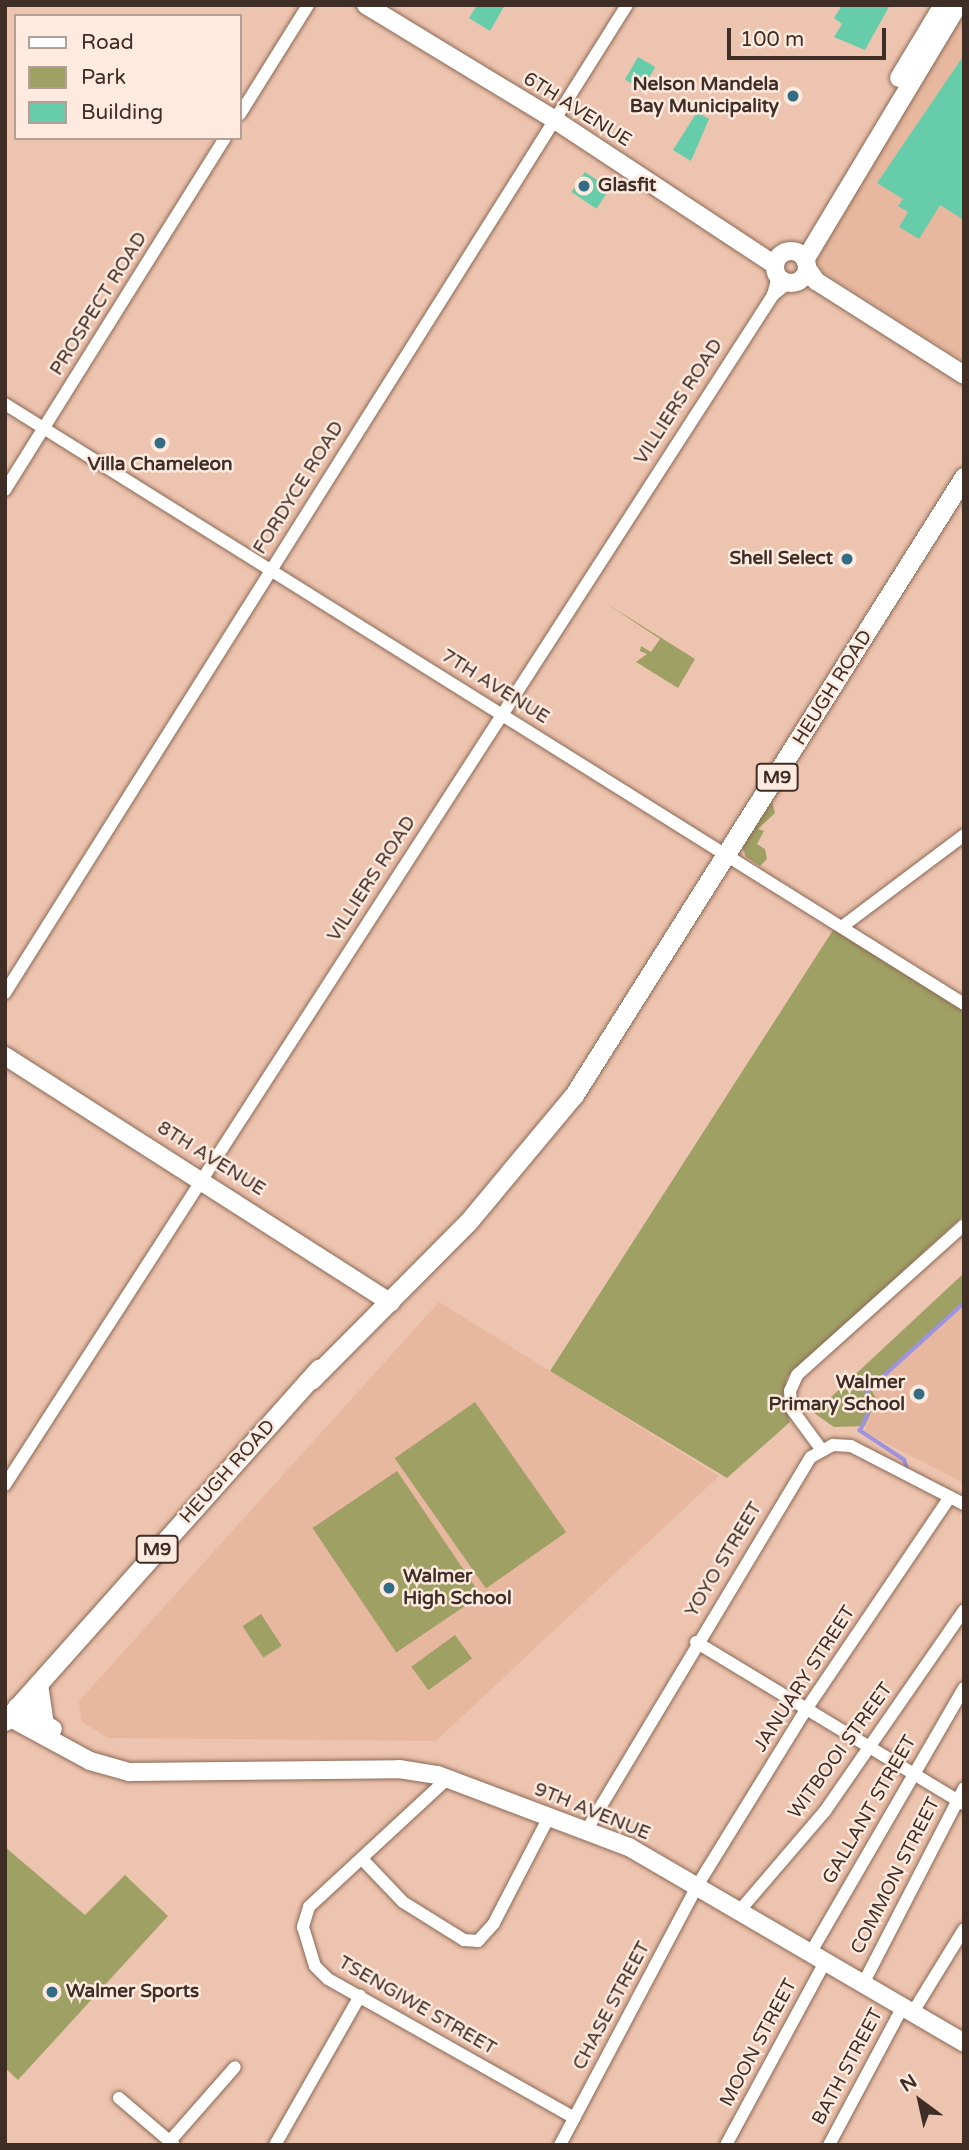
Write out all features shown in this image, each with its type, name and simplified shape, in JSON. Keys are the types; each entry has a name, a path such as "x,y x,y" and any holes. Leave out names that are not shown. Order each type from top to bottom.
{"main road":[{"name":"HEUGH ROAD","path":"8,1712 38,1684 311,1380 388,1300 586,1074 730,854 964,477"},
{"path":"38,1684 44,1724"}],"street":[{"path":"242,111 308,5"},
{"name":"6TH AVENUE","path":"366,5 964,375"},
{"name":"FORDYCE ROAD","path":"5,993 627,5"},
{"name":"VILLIERS ROAD","path":"791,267 943,5"},
{"name":"VILLIERS ROAD","path":"5,1485 958,5"},
{"name":"PROSPECT ROAD","path":"5,490 224,140"},
{"name":"7TH AVENUE","path":"5,404 502,715 730,854 964,1004"},
{"path":"844,926 964,835"},
{"name":"8TH AVENUE","path":"5,1056 204,1179 388,1300"},
{"path":"964,1225 797,1375 790,1391 791,1408 821,1449 851,1446 964,1504"},
{"name":"YOYO STREET","path":"586,1831 803,1468 821,1449"},
{"name":"JANUARY STREET","path":"697,1885 805,1711 950,1497"},
{"name":"WITBOOI STREET","path":"741,1909 871,1748 964,1610"},
{"path":"696,1643 960,1803"},
{"name":"GALLANT STREET","path":"818,1956 911,1774 964,1688"},
{"name":"9TH AVENUE","path":"8,1712 44,1724 92,1752 160,1773"},
{"name":"9TH AVENUE","path":"8,1712 90,1761 129,1772 399,1769 447,1779 629,1847 741,1909 964,2043"},
{"name":"TSENGIWE STREET","path":"447,1779 309,1907 303,1927 318,1970 575,2118"},
{"name":"COMMON STREET","path":"864,1982 960,1803 964,1788"},
{"path":"362,1859 403,1902 464,1940 478,1941 494,1923 549,1817"},
{"name":"CHASE STREET","path":"560,2145 697,1885"},
{"name":"BATH STREET","path":"829,2145 907,2010 964,1929"},
{"name":"MOON STREET","path":"726,2145 818,1956"},
{"path":"275,2145 360,1996"},
{"path":"119,2098 172,2143 235,2067"}],"shaded area":[{"path":"956,14 964,18 964,361 824,272 814,256"},
{"name":"Walmer Primary School","path":"964,1301 964,1483 864,1432 877,1400 870,1387"},
{"name":"Walmer High School","path":"439,1302 719,1476 436,1741 108,1738 81,1721 79,1701"}],"green space":[{"path":"604,602 695,659 678,688 636,662 647,654 640,651 641,646 651,652 660,639"},
{"path":"772,801 775,813 758,829 764,831 757,844 765,849 767,859 760,866 746,857 742,846"},
{"path":"835,927 964,1007 964,1215 787,1377 784,1398 790,1422 727,1478 550,1371"},
{"path":"964,1273 964,1301 870,1387 877,1400 865,1426 834,1427 814,1413"},
{"path":"475,1402 566,1532 486,1588 395,1458"},
{"path":"397,1471 481,1595 396,1652 312,1528"},
{"path":"261,1614 282,1646 263,1658 243,1626"},
{"path":"455,1635 472,1658 428,1690 411,1667"},
{"name":"Walmer Sports","path":"5,1847 85,1915 125,1875 168,1916 18,2080 5,2068"}],"building":[{"path":"477,5 505,5 490,31 469,18"},
{"path":"842,5 890,5 865,50 834,37 842,24 834,18"},
{"path":"964,55 964,220 940,205 919,239 899,227 908,212 898,206 903,199 877,183"},
{"path":"638,57 655,67 642,90 625,80"},
{"path":"697,112 709,119 691,161 673,150"},
{"path":"585,172 610,189 596,209 572,192"}],"waterway":[{"path":"907,1469 904,1460 860,1431 869,1411 867,1391 964,1303"}],"place":[{"name":"Nelson Mandela Bay Municipality","path":"793,96"},
{"name":"Glasfit","path":"584,186"},
{"name":"Villa Chameleon","path":"160,443"},
{"name":"Shell Select","path":"847,559"},
{"name":"Walmer Primary School","path":"919,1394"},
{"name":"Walmer High School","path":"389,1588"},
{"name":"Walmer Sports","path":"52,1992"}]}
